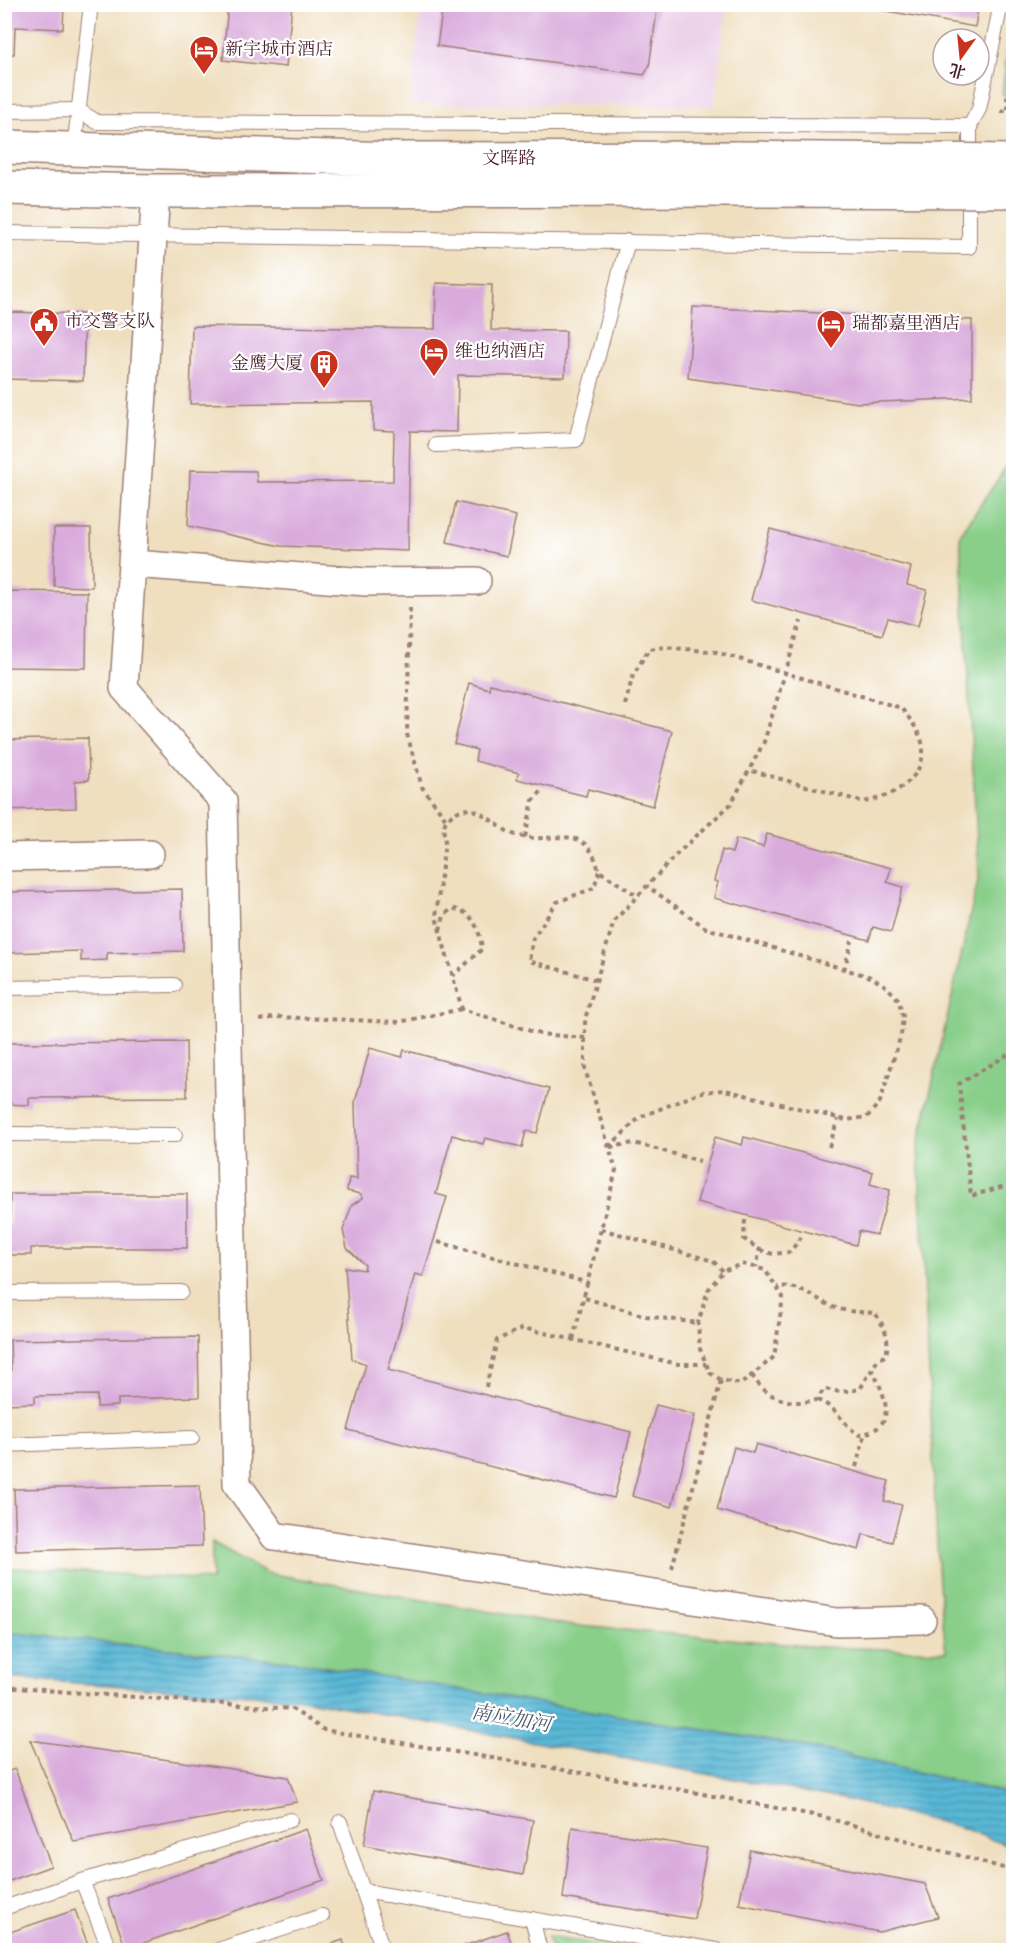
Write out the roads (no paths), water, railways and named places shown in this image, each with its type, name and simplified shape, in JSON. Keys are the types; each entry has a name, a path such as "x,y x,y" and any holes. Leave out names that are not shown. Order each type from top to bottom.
{"main road":[{"name":"文晖路","path":"4,147 395,159 739,174 1014,191"},
{"name":"文晖路","path":"4,188 156,191 739,174 1014,161"}],"street":[{"path":"156,191 124,688 223,801 237,1484 274,1536 837,1622 922,1620"},
{"path":"133,564 366,582 477,580"},
{"path":"4,857 150,854"}],"lane":[{"path":"74,149 91,4"},
{"path":"4,232 969,246 970,126 979,109 1001,4"},
{"path":"4,111 78,110 98,122 970,126"},
{"path":"436,445 576,440 628,242"},
{"path":"4,988 174,985"},
{"path":"4,1134 175,1135"},
{"path":"4,1293 181,1292"},
{"path":"4,1445 192,1438"},
{"path":"4,1908 82,1881 290,1820"},
{"path":"340,1822 383,1950"},
{"path":"82,1881 111,1950"},
{"path":"363,1891 716,1950"},
{"path":"218,1950 322,1916"},
{"path":"532,1919 540,1950"}],"water":[{"name":"南应加河","path":"4,1632 296,1662 819,1749 1013,1795 1013,1848 960,1827 848,1800 296,1698 5,1678"}],"place":[{"name":"新宇城市酒店","path":"204,76"},
{"name":"市交警支队","path":"44,348"},
{"name":"瑞都嘉里酒店","path":"831,350"},
{"name":"维也纳酒店","path":"434,378"},
{"name":"金鹰大厦","path":"324,390"}]}
